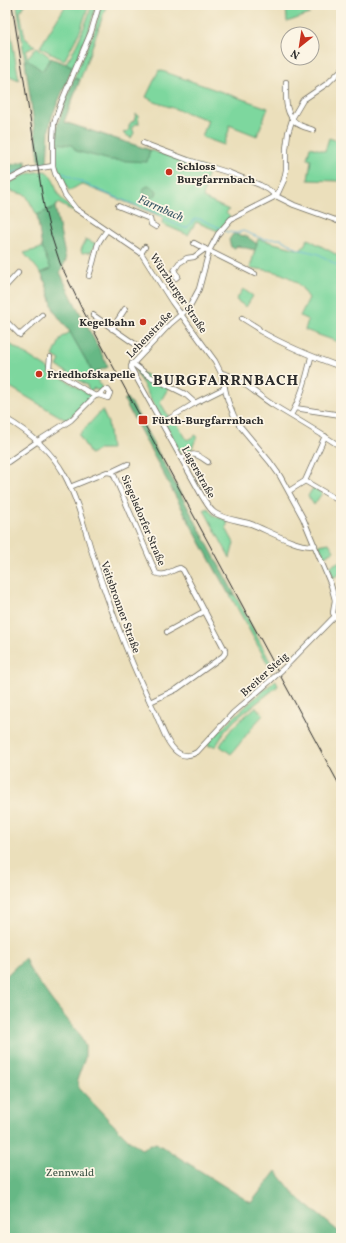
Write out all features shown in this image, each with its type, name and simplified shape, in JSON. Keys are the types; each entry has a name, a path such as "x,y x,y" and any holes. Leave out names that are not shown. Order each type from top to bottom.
{"street":[{"name":"Würzburger Straße","path":"99,5 91,32 54,123 53,166 56,176 73,206 141,253 180,315 215,361 221,373 229,406 237,422 270,462 289,491 338,598"},
{"path":"276,196 281,188 286,170 287,144 292,119 303,100 328,83 341,70"},
{"path":"286,82 288,111 292,119 298,124 313,130"},
{"path":"143,143 188,160 230,173 269,190 276,196 294,205 339,221 341,212"},
{"path":"5,188 6,181 28,170 53,166"},
{"path":"41,168 53,172 56,176"},
{"name":"Lehenstraße","path":"131,364 191,304 197,296 207,250 225,224 231,219 276,196"},
{"path":"118,206 150,219 151,224 156,227"},
{"path":"89,276 90,267 97,252 97,246 107,230"},
{"path":"194,242 255,274"},
{"path":"141,253 145,247"},
{"path":"177,277 174,271 179,263 207,250"},
{"path":"5,287 18,273"},
{"path":"112,329 125,309"},
{"path":"5,320 20,335 42,315"},
{"path":"93,315 145,351"},
{"path":"242,318 271,337 311,357 341,367"},
{"path":"5,464 71,420 97,396 49,368 50,357"},
{"path":"291,415 295,408 311,357"},
{"path":"131,364 149,376 185,394 195,403"},
{"name":"Lagerstraße","path":"131,364 162,424 212,511 222,517 248,523 289,540 305,545 315,545"},
{"path":"221,373 228,374 268,402 341,447"},
{"path":"162,424 195,403 225,388"},
{"path":"295,408 341,415"},
{"name":"Veitsbronner Straße","path":"5,418 22,428 38,441 53,457 70,487 112,612 137,675 170,743 176,751 183,755 191,755 197,752 204,744"},
{"path":"289,491 305,481 325,436"},
{"path":"181,458 194,454 208,462"},
{"name":"Siegelsdorfer Straße","path":"70,487 128,464"},
{"name":"Siegelsdorfer Straße","path":"111,472 116,477 156,573 160,576 180,568 183,570 225,650 225,654 177,689 150,702"},
{"path":"305,481 341,502"},
{"path":"338,598 338,616"},
{"path":"167,632 205,612"},
{"name":"Breiter Steig","path":"204,744 233,713 299,654 325,625 338,616"}],"green space":[{"path":"17,5 25,5 20,12 25,38 35,46 26,51 27,58 37,47 51,58 42,71 27,59 25,61"},
{"path":"66,5 89,5 80,31 64,61 40,47"},
{"path":"92,5 96,5 89,30 73,67 66,63 81,35"},
{"path":"101,5 107,5 80,80 74,78 94,32"},
{"path":"286,5 296,5 310,14 287,22"},
{"path":"10,29 19,80 5,74 5,38"},
{"path":"51,58 73,67 52,116 49,129 47,163 46,165 40,166 25,61 27,59 42,71"},
{"path":"159,70 268,108 257,136 229,125 229,130 224,145 202,137 208,120 155,102 146,97"},
{"path":"74,78 80,80 64,122 150,150 147,162 110,160 76,151 72,145 57,143 57,126"},
{"path":"136,114 138,115 139,124 134,124 134,127 132,127 134,133 131,138 123,133 128,131 129,126 131,122 134,121"},
{"path":"64,122 208,169 203,198 229,210 226,213 230,217 218,231 196,222 188,235 162,224 163,217 81,184 69,191 56,163 55,152"},
{"path":"329,138 341,142 341,181 308,180 311,160 307,159 310,147 325,151"},
{"path":"26,161 26,169 8,177 5,176 5,163 10,165"},
{"path":"45,171 49,173 53,179 60,197 76,213 58,203 55,207 37,215 26,195 7,190 8,185 16,179 30,173"},
{"path":"148,186 157,191 156,195 150,198 145,196 143,191 144,188"},
{"path":"55,207 66,260 60,272 108,367 93,373 70,332 54,311 41,273 51,269 42,248 37,215"},
{"path":"233,234 246,236 257,244 255,250 237,246 235,248 231,247 229,240"},
{"path":"86,239 96,244 91,252 82,253 81,250"},
{"path":"258,239 301,250 308,239 341,257 341,343 305,330 308,320 300,316 309,298 297,283 281,274 268,270 250,268"},
{"path":"42,248 51,269 41,273 24,253"},
{"path":"243,289 253,296 246,307 236,300"},
{"path":"70,332 102,388 99,391 94,388 91,391 87,388 88,386 57,366 60,360 53,356 61,338"},
{"path":"5,341 91,396 73,415 66,420 5,384"},
{"path":"135,369 169,387 160,402 169,417 162,421"},
{"path":"127,398 129,402 131,402 235,595 228,593 194,531 124,400"},
{"path":"102,410 108,423 111,449 100,449 90,454 79,435"},
{"path":"174,418 187,440 196,435 197,437 191,450 181,453 165,424"},
{"path":"313,488 322,493 314,505 308,496"},
{"path":"208,508 213,515 228,521 226,528 234,543 230,558 204,510"},
{"path":"329,543 334,551 324,556 319,545"},
{"path":"340,561 341,573 333,578 329,567"},
{"path":"229,593 235,595 274,669 269,666"},
{"path":"276,680 278,686 235,720 225,731 216,746 209,746 208,743 225,726"},
{"path":"256,707 263,715 254,724 231,754 220,746 236,725"},
{"name":"Zennwald","path":"25,958 30,970 79,1034 85,1046 85,1058 77,1080 79,1088 128,1139 141,1149 156,1143 251,1203 276,1171 296,1196 338,1231 341,1228 341,1238 5,1238 5,979 7,975"}],"waterway":[{"name":"Farrnbach","path":"5,170 12,173 45,163"},
{"name":"Farrnbach","path":"63,173 103,192 160,215 165,220 185,228 188,227 195,219 200,219 220,228"},
{"name":"Farrnbach","path":"223,230 237,233 243,231 263,239 281,239 298,249 319,254 341,268"}],"railway":[{"path":"12,5 44,206 60,263 81,307 341,788"}],"place":[{"name":"Schloss Burgfarrnbach","path":"169,172"},
{"name":"Kegelbahn","path":"143,322"},
{"name":"Friedhofskapelle","path":"39,374"},
{"name":"Fürth-Burgfarrnbach","path":"143,420"}],"district":[{"name":"BURGFARRNBACH","path":"226,380"}]}
